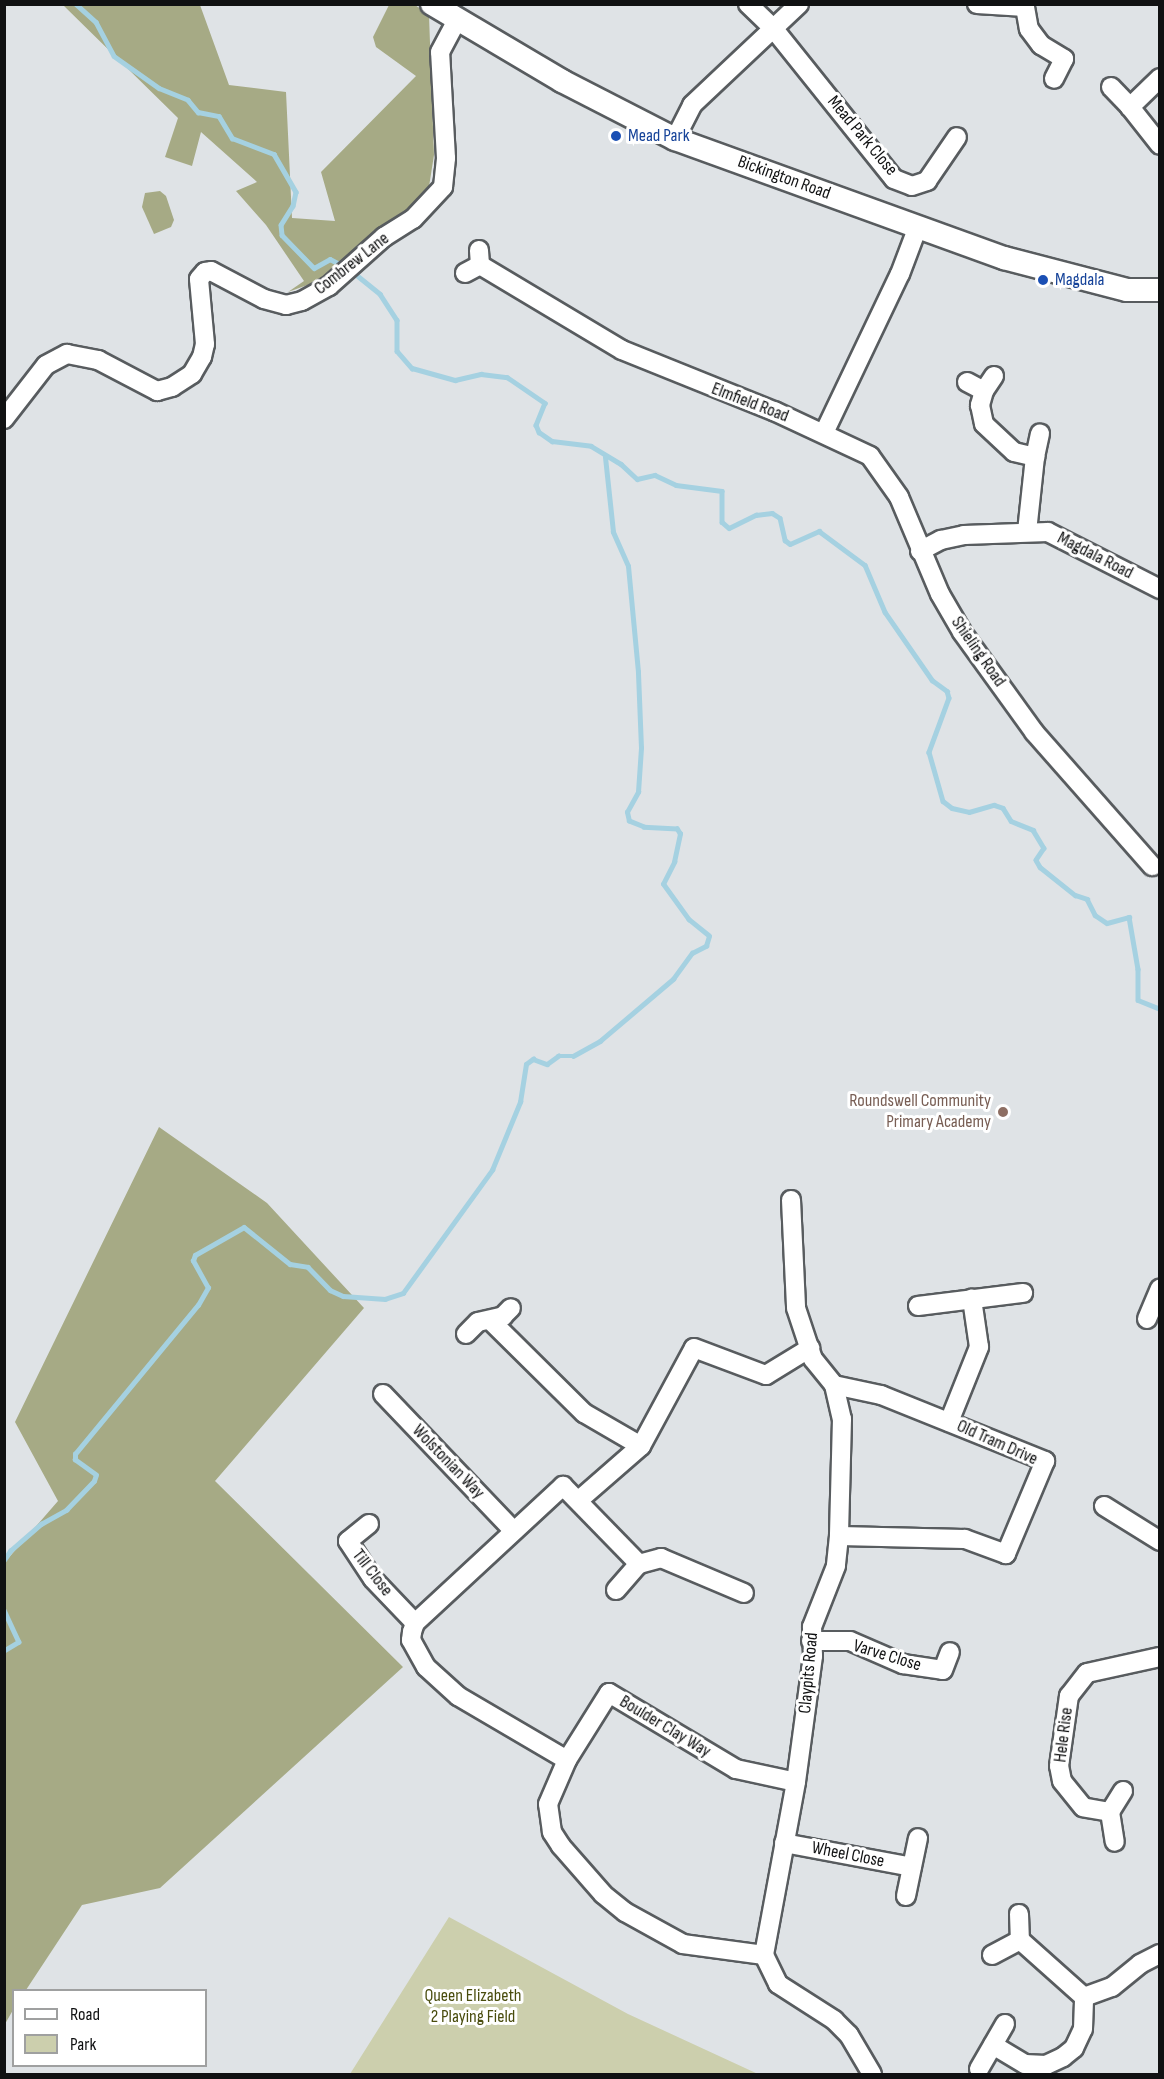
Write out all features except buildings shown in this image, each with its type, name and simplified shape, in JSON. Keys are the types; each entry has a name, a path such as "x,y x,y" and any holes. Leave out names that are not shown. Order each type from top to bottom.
{"main road":[{"name":"Bickington Road","path":"432,4 562,81 675,139 788,178 917,229 1075,278 1127,290 1160,290"}],"street":[{"name":"Mead Park Close","path":"748,4 773,28 894,179 912,186 927,181 957,137"},
{"path":"675,139 692,105 799,4"},
{"path":"977,4 1027,6 1029,29 1041,45 1072,63 1054,79"},
{"name":"Combrew Lane","path":"4,419 46,365 67,354 98,360 157,391 192,374 205,344 199,279 205,272 211,271 264,299 286,305 328,286 354,266 384,237 413,219 443,187 446,158 440,52 458,20"},
{"path":"1130,106 1160,78"},
{"path":"1111,87 1130,106 1160,145"},
{"path":"824,433 900,274 917,229"},
{"name":"Elmfield Road","path":"474,263 622,350 824,433"},
{"path":"967,382 989,383 981,405 984,423 994,437 1014,452 1035,457"},
{"name":"Shieling Road","path":"824,433 870,456 883,470 899,497 920,551 962,632 1034,732 1152,866"},
{"path":"1027,532 1035,457 1040,434"},
{"name":"Magdala Road","path":"920,551 941,540 964,535 1027,532 1066,538 1160,589"},
{"name":"Claypits Road","path":"764,1955 796,1782 812,1627 836,1566 839,1536 842,1419 834,1385 810,1348 796,1308 791,1200"},
{"path":"1147,1319 1160,1289"},
{"path":"918,1306 1023,1293"},
{"path":"949,1422 979,1347 972,1299"},
{"path":"466,1334 478,1322 491,1321 511,1308"},
{"path":"491,1321 584,1413 641,1446"},
{"path":"579,1500 641,1446 694,1348 766,1375 810,1348"},
{"name":"Old Tram Drive","path":"834,1385 881,1395 1045,1461 1006,1554 965,1539 839,1536"},
{"name":"Wolstonian Way","path":"383,1394 513,1530"},
{"path":"639,1564 563,1486 415,1623 411,1640 416,1652 442,1683 477,1710 567,1760 552,1788 549,1820 561,1846 603,1894 625,1912 683,1944 712,1951 764,1955 778,1984 834,2020 849,2035 872,2074"},
{"path":"1104,1506 1160,1541"},
{"name":"Till Close","path":"369,1524 348,1540 373,1579 415,1623"},
{"path":"616,1590 639,1564 661,1558 744,1593"},
{"name":"Varve Close","path":"811,1641 850,1641 903,1664 943,1670 950,1652"},
{"name":"Hele Rise","path":"1110,1812 1083,1807 1062,1781 1059,1766 1069,1696 1088,1673 1160,1657"},
{"name":"Boulder Clay Way","path":"567,1760 609,1693 736,1769 796,1782"},
{"path":"1115,1842 1110,1812 1123,1791"},
{"path":"906,1896 918,1838"},
{"name":"Wheel Close","path":"784,1843 912,1867"},
{"path":"1019,1914 1020,1940 1084,1997"},
{"path":"992,1955 1020,1940"},
{"path":"1084,1997 1113,1987 1140,1964 1160,1954"},
{"path":"993,2045 1025,2064 1046,2065 1063,2057 1074,2048 1083,2029 1084,1997"},
{"path":"979,2069 1005,2024"}],"green space":[{"path":"63,5 200,5 229,85 286,92 292,218 335,221 321,172 416,76 376,47 373,37 389,5 415,5 429,15 434,155 428,193 324,279 288,292 304,281 266,225 236,191 257,182 201,132 192,166 165,157 178,118"},
{"path":"160,191 166,196 174,220 171,227 154,234 142,207 145,193"},
{"path":"159,1127 267,1203 364,1308 215,1481 403,1667 160,1888 82,1905 27,1989 12,1989 12,2012 5,2024 5,1562 58,1501 15,1422"},
{"name":"Queen Elizabeth 2 Playing Field","path":"449,1917 628,2014 758,2074 350,2074"}],"waterway":[{"path":"76,4 96,22 114,56 159,88 188,100 198,112 219,116 232,138 274,154 296,192 293,206 281,225 282,235 314,268 330,259 343,266"},
{"path":"353,272 380,294 397,320 397,351 412,368 455,380 481,374 507,377 545,403 536,425 539,432 552,441 591,446 621,464 637,479 655,475 676,485 722,491 722,522 729,528 756,515 772,513 780,518 785,540 790,544 819,531 865,565 885,612 932,680 947,691 949,698 929,752 943,801 952,808 969,812 994,805 1003,808 1011,821 1033,830 1044,848 1036,860 1040,867 1075,895 1087,899 1095,915 1107,923 1129,917 1138,969 1138,1000 1160,1009"},
{"path":"4,1560 10,1551 41,1524 66,1510 94,1481 96,1475 75,1460 75,1454 198,1305 208,1288 193,1261 195,1255 244,1227 290,1264 308,1267 330,1290 343,1296 385,1299 403,1293 492,1170 520,1102 526,1064 533,1059 547,1064 558,1056 573,1056 600,1041 673,979 692,953 706,946 709,936 689,920 663,884 674,862 680,834 677,829 644,827 629,821 627,812 638,792 641,748 638,672 628,566 613,532 605,457"},
{"path":"4,1610 19,1642 4,1651"}],"place":[{"name":"Mead Park","path":"616,136"},
{"name":"Magdala","path":"1043,280"},
{"name":"Roundswell Community Primary Academy","path":"1003,1112"}]}
